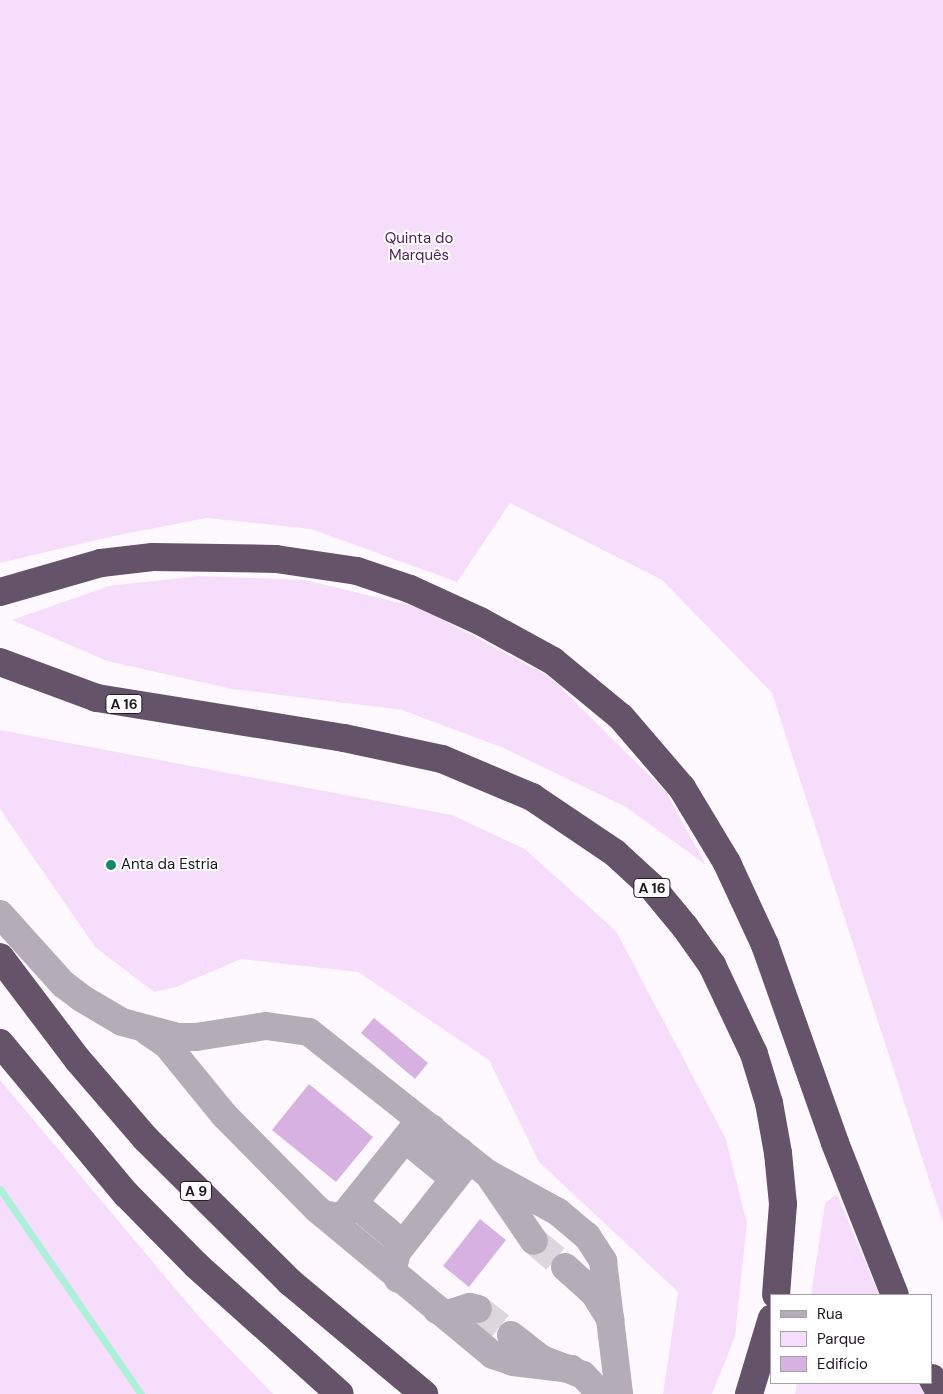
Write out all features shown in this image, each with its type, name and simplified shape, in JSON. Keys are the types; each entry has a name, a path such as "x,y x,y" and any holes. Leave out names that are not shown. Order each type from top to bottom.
{"highway":[{"path":"6,590 101,563 153,557 276,559 357,571 410,590 480,621 552,661 621,717 682,788 727,863 765,945 834,1143 895,1294"},
{"name":"A 16","path":"0,662 96,698 344,738 442,760 532,797 615,853 652,887 686,927 721,982 754,1054 769,1103 778,1153 782,1214 776,1294"},
{"name":"A 9","path":"0,957 78,1060 144,1138 290,1282 424,1394"},
{"path":"0,1043 126,1194 196,1265 333,1390"},
{"path":"749,1394 770,1325"},
{"path":"933,1380 941,1394"}],"lane":[{"path":"0,914 28,949 83,1000 144,1030 167,1045 224,1115 323,1214 398,1279 502,1360 572,1369"},
{"path":"144,1030 196,1038 266,1026 309,1032 487,1172 558,1212 591,1241 604,1261 619,1394"},
{"path":"323,1214 339,1217 354,1203 416,1127 432,1128"},
{"path":"405,1139 454,1179"},
{"path":"398,1279 393,1260 403,1244 454,1179 463,1163 460,1151"},
{"path":"487,1172 534,1241"},
{"path":"354,1203 403,1244"},
{"path":"565,1267 594,1293 608,1312 612,1325"},
{"path":"437,1310 448,1314 470,1307 478,1309"},
{"path":"511,1335 542,1359 572,1369 592,1382 601,1394"}],"green space":[{"name":"Quinta do Marquês","path":"0,0 943,0 943,1223 772,693 662,580 510,503 457,582 311,529 207,518 114,536 0,563"},
{"path":"198,576 305,580 421,608 550,677 666,792 706,865 626,807 501,747 402,710 232,689 107,661 12,620 109,586"},
{"path":"0,730 452,815 525,849 616,931 726,1139 747,1223 735,1337 712,1394 663,1394 678,1292 539,1162 489,1060 358,972 241,959 176,987 154,992 95,947 0,809"},
{"path":"0,1080 200,1318 273,1394 0,1394"},
{"path":"837,1194 879,1294 811,1294 825,1203"},
{"path":"797,1384 921,1384 926,1394 795,1394"}],"building":[{"path":"374,1018 428,1063 415,1079 361,1033"},
{"path":"309,1084 373,1137 336,1182 272,1130"},
{"path":"480,1219 506,1240 469,1287 443,1266"}],"waterway":[{"path":"0,1189 141,1394"}],"tunnel":[{"path":"534,1241 565,1267"},
{"path":"478,1309 511,1335"}],"place":[{"name":"Anta da Estria","path":"111,865"}]}
